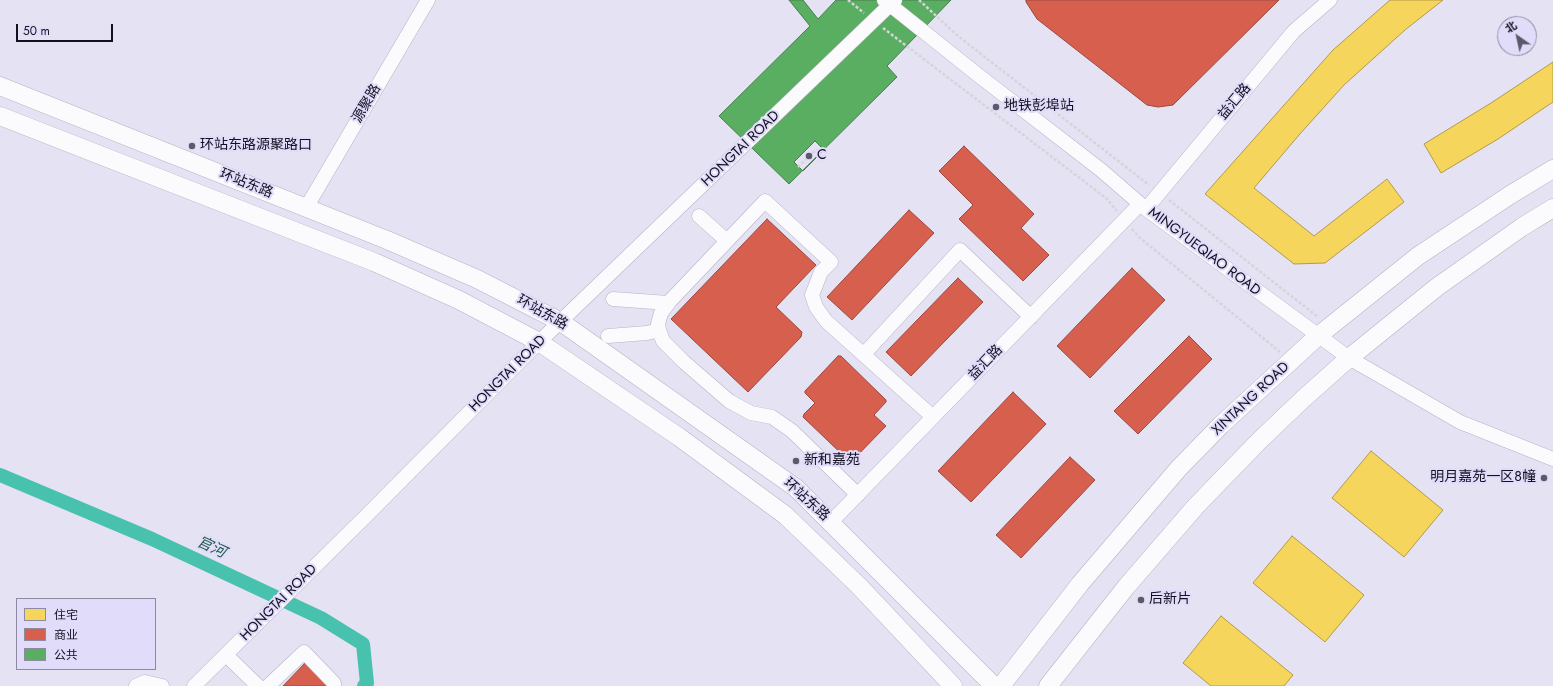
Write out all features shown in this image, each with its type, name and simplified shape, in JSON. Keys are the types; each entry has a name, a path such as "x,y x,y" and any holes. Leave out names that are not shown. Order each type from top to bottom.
{"main road":[{"name":"环站东路","path":"0,86 387,240 477,279 561,322 796,488 994,686"},
{"name":"环站东路","path":"0,116 374,262 459,300 539,342 679,437 785,515 859,586 953,686"},
{"name":"XINTANG ROAD","path":"1001,686 1080,584 1179,468 1221,425 1324,331 1418,256 1510,195 1553,169"},
{"path":"1048,686 1126,587 1196,506 1258,441 1302,399 1437,287 1522,227 1553,208"}],"street":[{"name":"源聚路","path":"306,208 428,0"},
{"name":"益汇路","path":"831,522 1125,221 1159,192 1294,31 1330,0"},
{"name":"HONGTAI ROAD","path":"194,686 539,342 874,21 890,2"},
{"name":"MINGYUEQIAO ROAD","path":"890,2 1101,170 1143,207 1324,331 1350,358 1460,422 1553,459"},
{"path":"858,495 792,431 772,417 751,412 729,401 684,362 664,342 659,330 658,324 661,313 668,303 765,201 831,262 822,272 812,295 816,307 826,321 933,417"},
{"path":"699,216 727,241"},
{"path":"864,354 960,250 1031,317"},
{"path":"613,299 668,303"},
{"path":"608,336 647,333 659,330"},
{"path":"268,686 304,652 334,683 334,686"},
{"path":"226,655 258,686"},
{"path":"136,686 145,682 162,686"}],"path":[{"path":"848,0 1106,198 1140,238 1292,361"},
{"path":"919,0 958,36 1134,175 1184,210 1324,331"},
{"path":"798,167 817,149"}],"building: 住宅":[{"path":"1390,0 1443,0 1405,30 1344,85 1254,188 1314,236 1387,179 1404,202 1325,263 1294,264 1205,194 1333,50"},
{"path":"1553,62 1553,102 1498,139 1441,173 1424,144 1491,103"},
{"path":"1371,451 1443,510 1404,557 1332,498"},
{"path":"1292,536 1364,595 1325,642 1253,583"},
{"path":"1221,616 1293,675 1284,686 1211,686 1183,663"}],"building: 商业":[{"path":"1026,0 1279,0 1173,105 1158,107 1147,105 1037,19"},
{"path":"964,146 1034,214 1021,228 1049,255 1023,281 959,219 973,205 939,171"},
{"path":"909,210 934,233 852,320 827,297"},
{"path":"767,219 816,265 776,307 802,332 801,337 748,392 671,319"},
{"path":"1132,268 1165,300 1090,378 1057,346"},
{"path":"958,278 983,302 911,376 886,352"},
{"path":"1189,336 1212,359 1138,434 1114,411"},
{"path":"838,356 841,356 886,400 886,402 874,415 886,426 852,461 849,461 803,417 815,403 805,393 805,391"},
{"path":"1013,392 1046,424 971,502 938,471"},
{"path":"1070,457 1095,480 1021,558 996,535"},
{"path":"307,661 329,686 283,686"}],"building: 公共":[{"path":"789,0 803,0 818,19 836,0 951,0 887,66 897,77 789,184 719,116 810,26"},
{"name":"C","path":"815,141 824,150 803,171 794,162"}],"waterway":[{"name":"官河","path":"0,475 152,539 321,618 363,644 367,683 364,686"}],"place":[{"name":"地铁彭埠站","path":"996,107"},
{"name":"环站东路源聚路口","path":"192,146"},
{"name":"C","path":"809,156"},
{"name":"新和嘉苑","path":"796,461"},
{"name":"明月嘉苑一区8幢","path":"1544,478"},
{"name":"后新片","path":"1141,600"}]}
